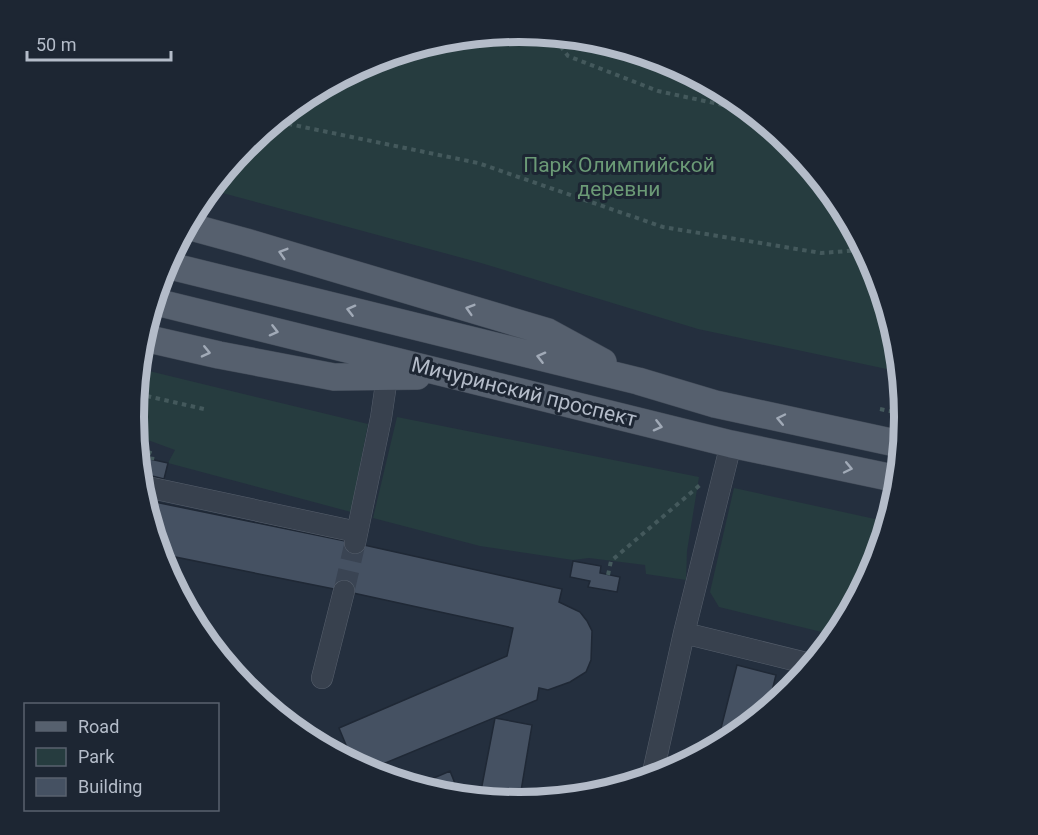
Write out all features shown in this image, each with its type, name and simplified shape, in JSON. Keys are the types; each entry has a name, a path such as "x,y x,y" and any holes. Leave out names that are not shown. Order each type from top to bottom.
{"main road":[{"path":"195,228 548,332 638,381"},
{"name":"Мичуринский проспект","path":"175,267 638,381 715,404 894,443"},
{"name":"Мичуринский проспект","path":"161,303 731,444 889,477"},
{"path":"152,340 334,377 459,376"}],"lane":[{"path":"150,488 356,537 381,418 387,376"},
{"path":"653,768 731,444"},
{"path":"322,678 344,591"},
{"path":"684,633 803,662"}],"path":[{"path":"559,44 568,56 648,87 730,107"},
{"path":"286,123 478,163 663,226 822,253 856,250"},
{"path":"144,395 208,410"},
{"path":"880,409 894,412"},
{"path":"145,451 153,454 152,460"},
{"path":"608,575 611,561 706,480"}],"green space":[{"name":"Парк Олимпийской деревни","path":"519,42 568,45 616,55 663,71 728,105 767,135 801,170 831,209 856,251 882,320 891,370 698,329 481,263 219,192 253,152 310,105 353,81 398,62 470,45"},
{"path":"147,370 368,424 351,512 168,463 175,450 144,439"},
{"path":"397,417 699,477 687,551 686,580 646,574 645,565 589,558 573,560 480,546 373,518"},
{"path":"734,488 880,520 856,584 826,633 719,607 710,592"}],"building":[{"path":"146,458 168,463 164,479 148,475"},
{"path":"153,502 562,589 559,602 580,612 592,631 591,660 586,672 570,682 548,690 539,688 537,700 379,766 349,752 339,728 507,656 513,628 175,557 174,565 163,538"},
{"path":"573,561 601,566 600,573 620,577 617,592 588,587 590,581 570,577"},
{"path":"737,665 776,675 771,697 719,735"},
{"path":"289,708 293,717 290,715 284,710"},
{"path":"495,718 532,725 521,793 481,791"},
{"path":"450,771 457,788 446,786 427,781"}],"tunnel":[{"path":"344,591 355,543"}]}
